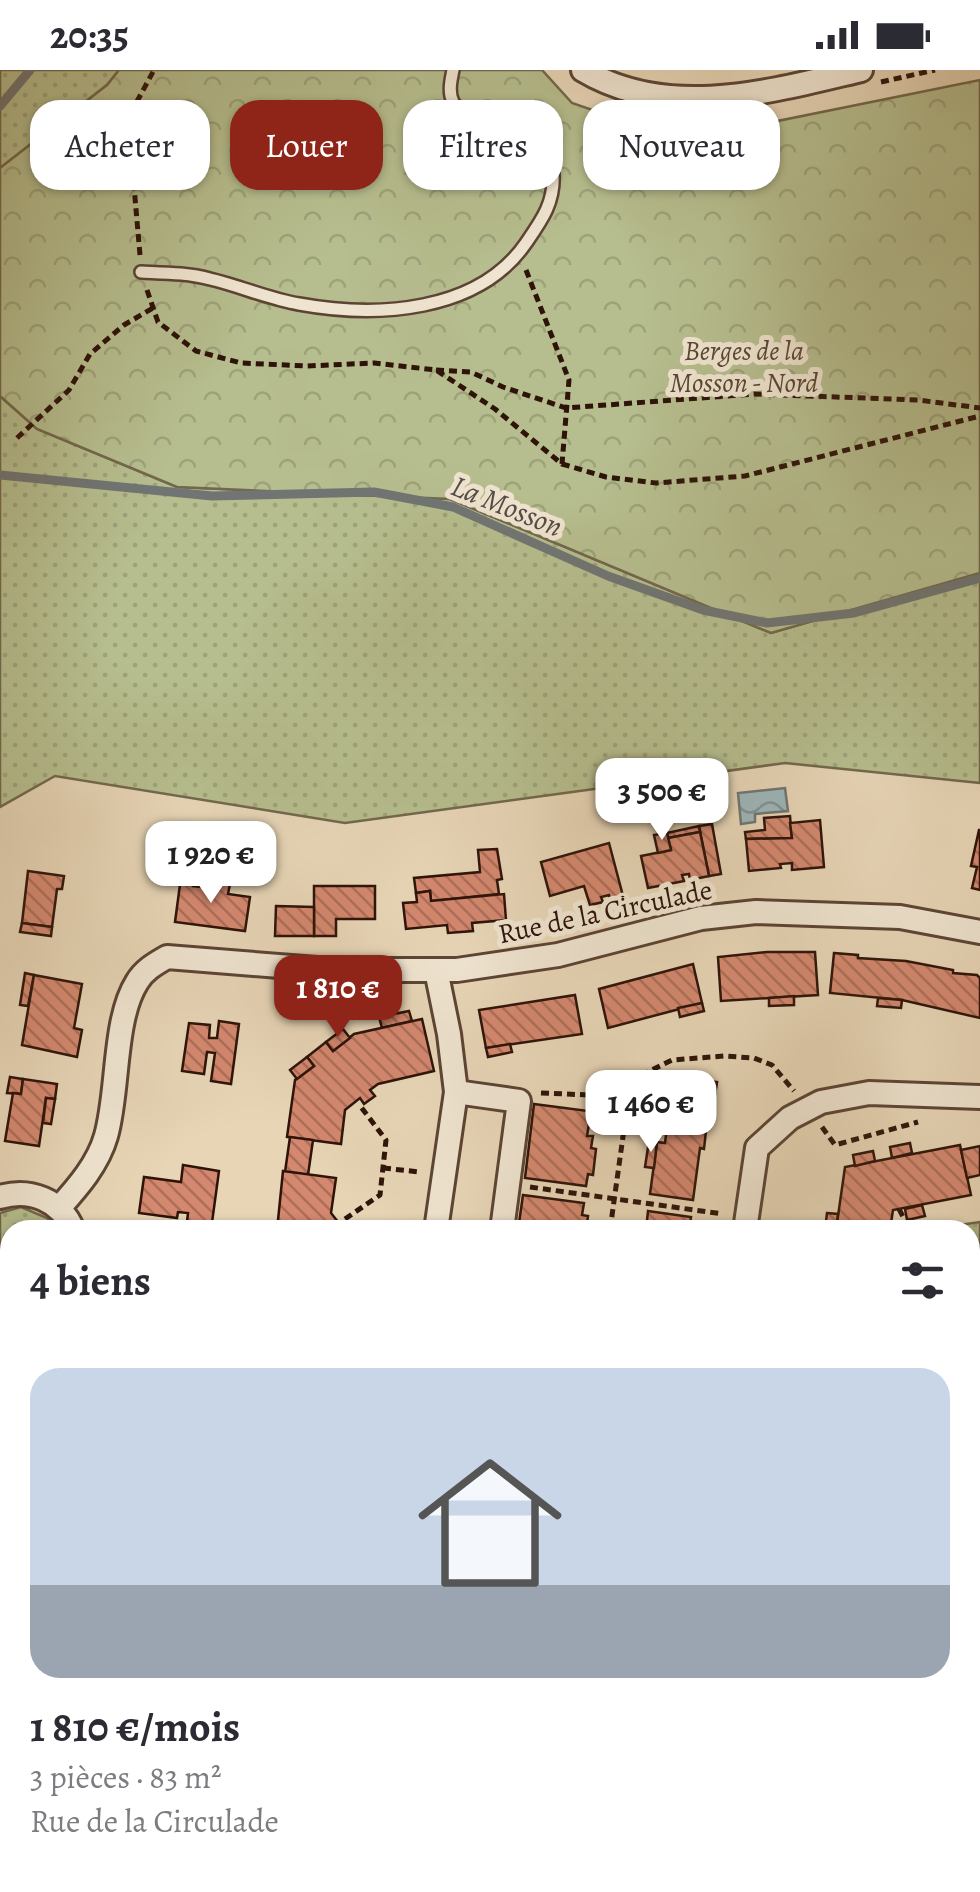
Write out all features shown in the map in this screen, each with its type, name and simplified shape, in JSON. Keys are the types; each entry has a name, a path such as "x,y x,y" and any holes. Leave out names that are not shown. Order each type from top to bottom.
{"street":[{"path":"583,70 601,81 641,94 696,98 756,93 861,70"},
{"name":"Rue de la Circulade","path":"59,1208 88,1172 106,1138 126,1005 138,981 150,967 167,957 330,970 436,970 558,956 701,918 756,912 900,916 980,932"},
{"path":"436,970 456,1092 437,1220"},
{"path":"456,1092 519,1101 503,1220"},
{"path":"746,1220 756,1148 790,1118 808,1108 869,1093 980,1097"},
{"path":"0,1197 30,1194 59,1208 67,1220"}],"lane":[{"path":"141,272 211,279 299,304 338,310 383,310 453,298 487,279 519,253 551,203 553,173 532,150 470,118 453,102 453,70"}],"path":[{"path":"154,70 128,118 141,272 158,322 196,351 241,364 374,364 471,372 503,388 566,408 754,394 918,400 980,408"},
{"path":"519,253 569,380 562,464"},
{"path":"17,438 68,390 90,354 124,324 153,308"},
{"path":"436,370 495,409 562,464 606,476 656,482 745,476 979,418"},
{"path":"519,1101 541,1093 590,1095 672,1060 754,1058 772,1065 834,1145 934,1117"},
{"path":"611,1220 625,1122 643,1074"},
{"path":"599,1092 625,1122"},
{"path":"344,1218 380,1195 386,1140 361,1106"},
{"path":"524,1186 614,1198 725,1220"},
{"path":"898,1209 904,1220"}],"green space":[{"path":"0,70 119,70 88,100 30,100 30,145 0,168"},
{"name":"Berges de la Mosson - Nord","path":"119,70 542,70 572,103 583,107 583,190 780,190 780,120 980,80 980,573 771,633 450,499 177,487 37,429 0,396 0,168 30,145 30,190 210,190 210,100 88,100"},
{"path":"0,396 37,429 177,487 450,499 771,633 980,573 980,783 785,763 345,823 55,776 0,807"},
{"path":"21,1207 49,1220 0,1220 0,1213"}],"water":[{"path":"785,788 788,811 755,814 755,822 741,824 738,793"},
{"path":"708,793 712,814 676,821 672,800"}],"building":[{"path":"790,816 792,838 746,839 745,832 765,830 764,818"},
{"path":"820,820 824,867 792,870 792,863 749,871 746,839 792,838 790,823"},
{"path":"712,824 721,874 709,876 699,826"},
{"path":"699,826 700,832 668,838 667,833"},
{"path":"979,830 980,890 972,888 977,867 971,866"},
{"path":"700,832 709,876 690,880 689,874 682,875 684,881 648,888 641,856 671,850 668,838"},
{"path":"667,833 671,850 658,853 654,835"},
{"path":"609,843 623,896 610,900 609,895 601,897 603,902 590,905 584,886 550,896 541,862"},
{"path":"497,849 502,879 497,880 499,894 431,901 430,891 416,893 414,878 480,872 478,850"},
{"path":"28,871 64,876 62,889 57,889 52,927 22,923"},
{"path":"181,877 194,879 193,886 215,888 216,882 230,884 228,894 250,897 245,931 175,922"},
{"path":"314,886 375,886 375,919 336,919 336,936 314,936"},
{"path":"430,891 431,901 504,894 506,920 472,923 473,931 448,933 447,925 406,929 403,903 417,902 416,893"},
{"path":"276,906 314,907 314,936 275,936"},
{"path":"22,923 52,927 51,936 20,932"},
{"path":"815,952 818,995 721,1001 718,957"},
{"path":"834,953 906,961 977,975 980,1018 902,1000 830,993"},
{"path":"693,964 702,1003 608,1028 599,989"},
{"path":"25,973 34,975 28,1006 20,1005"},
{"path":"34,975 82,984 74,1028 82,1030 77,1057 22,1045"},
{"path":"575,995 582,1034 486,1048 479,1010"},
{"path":"794,996 794,1005 769,1006 769,998"},
{"path":"878,998 902,1000 901,1008 877,1006"},
{"path":"702,1003 704,1011 680,1017 678,1008"},
{"path":"409,1011 412,1021 382,1028 379,1017"},
{"path":"422,1019 434,1071 378,1084 370,1090 375,1096 364,1104 360,1098 345,1110 341,1144 287,1137 295,1080 314,1066 307,1057 326,1042 333,1051 354,1034"},
{"path":"219,1021 239,1024 231,1084 211,1081 215,1053 207,1052 204,1074 182,1071 189,1023 210,1025 209,1038 217,1038"},
{"path":"343,1029 350,1038 333,1051 326,1042"},
{"path":"510,1044 512,1052 488,1057 486,1048"},
{"path":"307,1057 314,1066 297,1079 290,1070"},
{"path":"10,1077 23,1079 21,1094 7,1093"},
{"path":"677,1077 717,1082 715,1096 710,1095 693,1200 650,1194 657,1142 665,1143"},
{"path":"23,1079 57,1084 55,1099 46,1098 39,1146 5,1141 13,1093 21,1094"},
{"path":"46,1098 55,1099 51,1124 43,1123"},
{"path":"662,1100 670,1101 668,1122 659,1122"},
{"path":"534,1104 596,1112 587,1136 593,1136 591,1148 596,1149 593,1175 588,1174 586,1186 525,1178"},
{"path":"290,1137 313,1140 308,1175 285,1172"},
{"path":"649,1141 657,1142 654,1168 645,1167"},
{"path":"910,1143 912,1153 892,1158 890,1147"},
{"path":"960,1145 971,1195 893,1210 892,1220 837,1220 845,1167"},
{"path":"980,1146 980,1175 967,1178 961,1150"},
{"path":"873,1151 875,1161 855,1166 853,1155"},
{"path":"183,1165 219,1171 212,1220 187,1220 188,1213 178,1212 177,1218 139,1213 144,1177 181,1182"},
{"path":"283,1171 336,1178 331,1213 336,1220 278,1220"},
{"path":"523,1195 584,1203 582,1215 588,1216 587,1220 519,1220"},
{"path":"922,1205 925,1216 907,1220 905,1209"},
{"path":"648,1211 691,1217 691,1220 647,1220"},
{"path":"827,1213 838,1214 837,1220 826,1220"}],"waterway":[{"name":"La Mosson","path":"0,106 30,70"},
{"name":"La Mosson","path":"0,475 212,496 374,492 453,507 608,576 703,610 767,623 854,613 980,578"}]}
